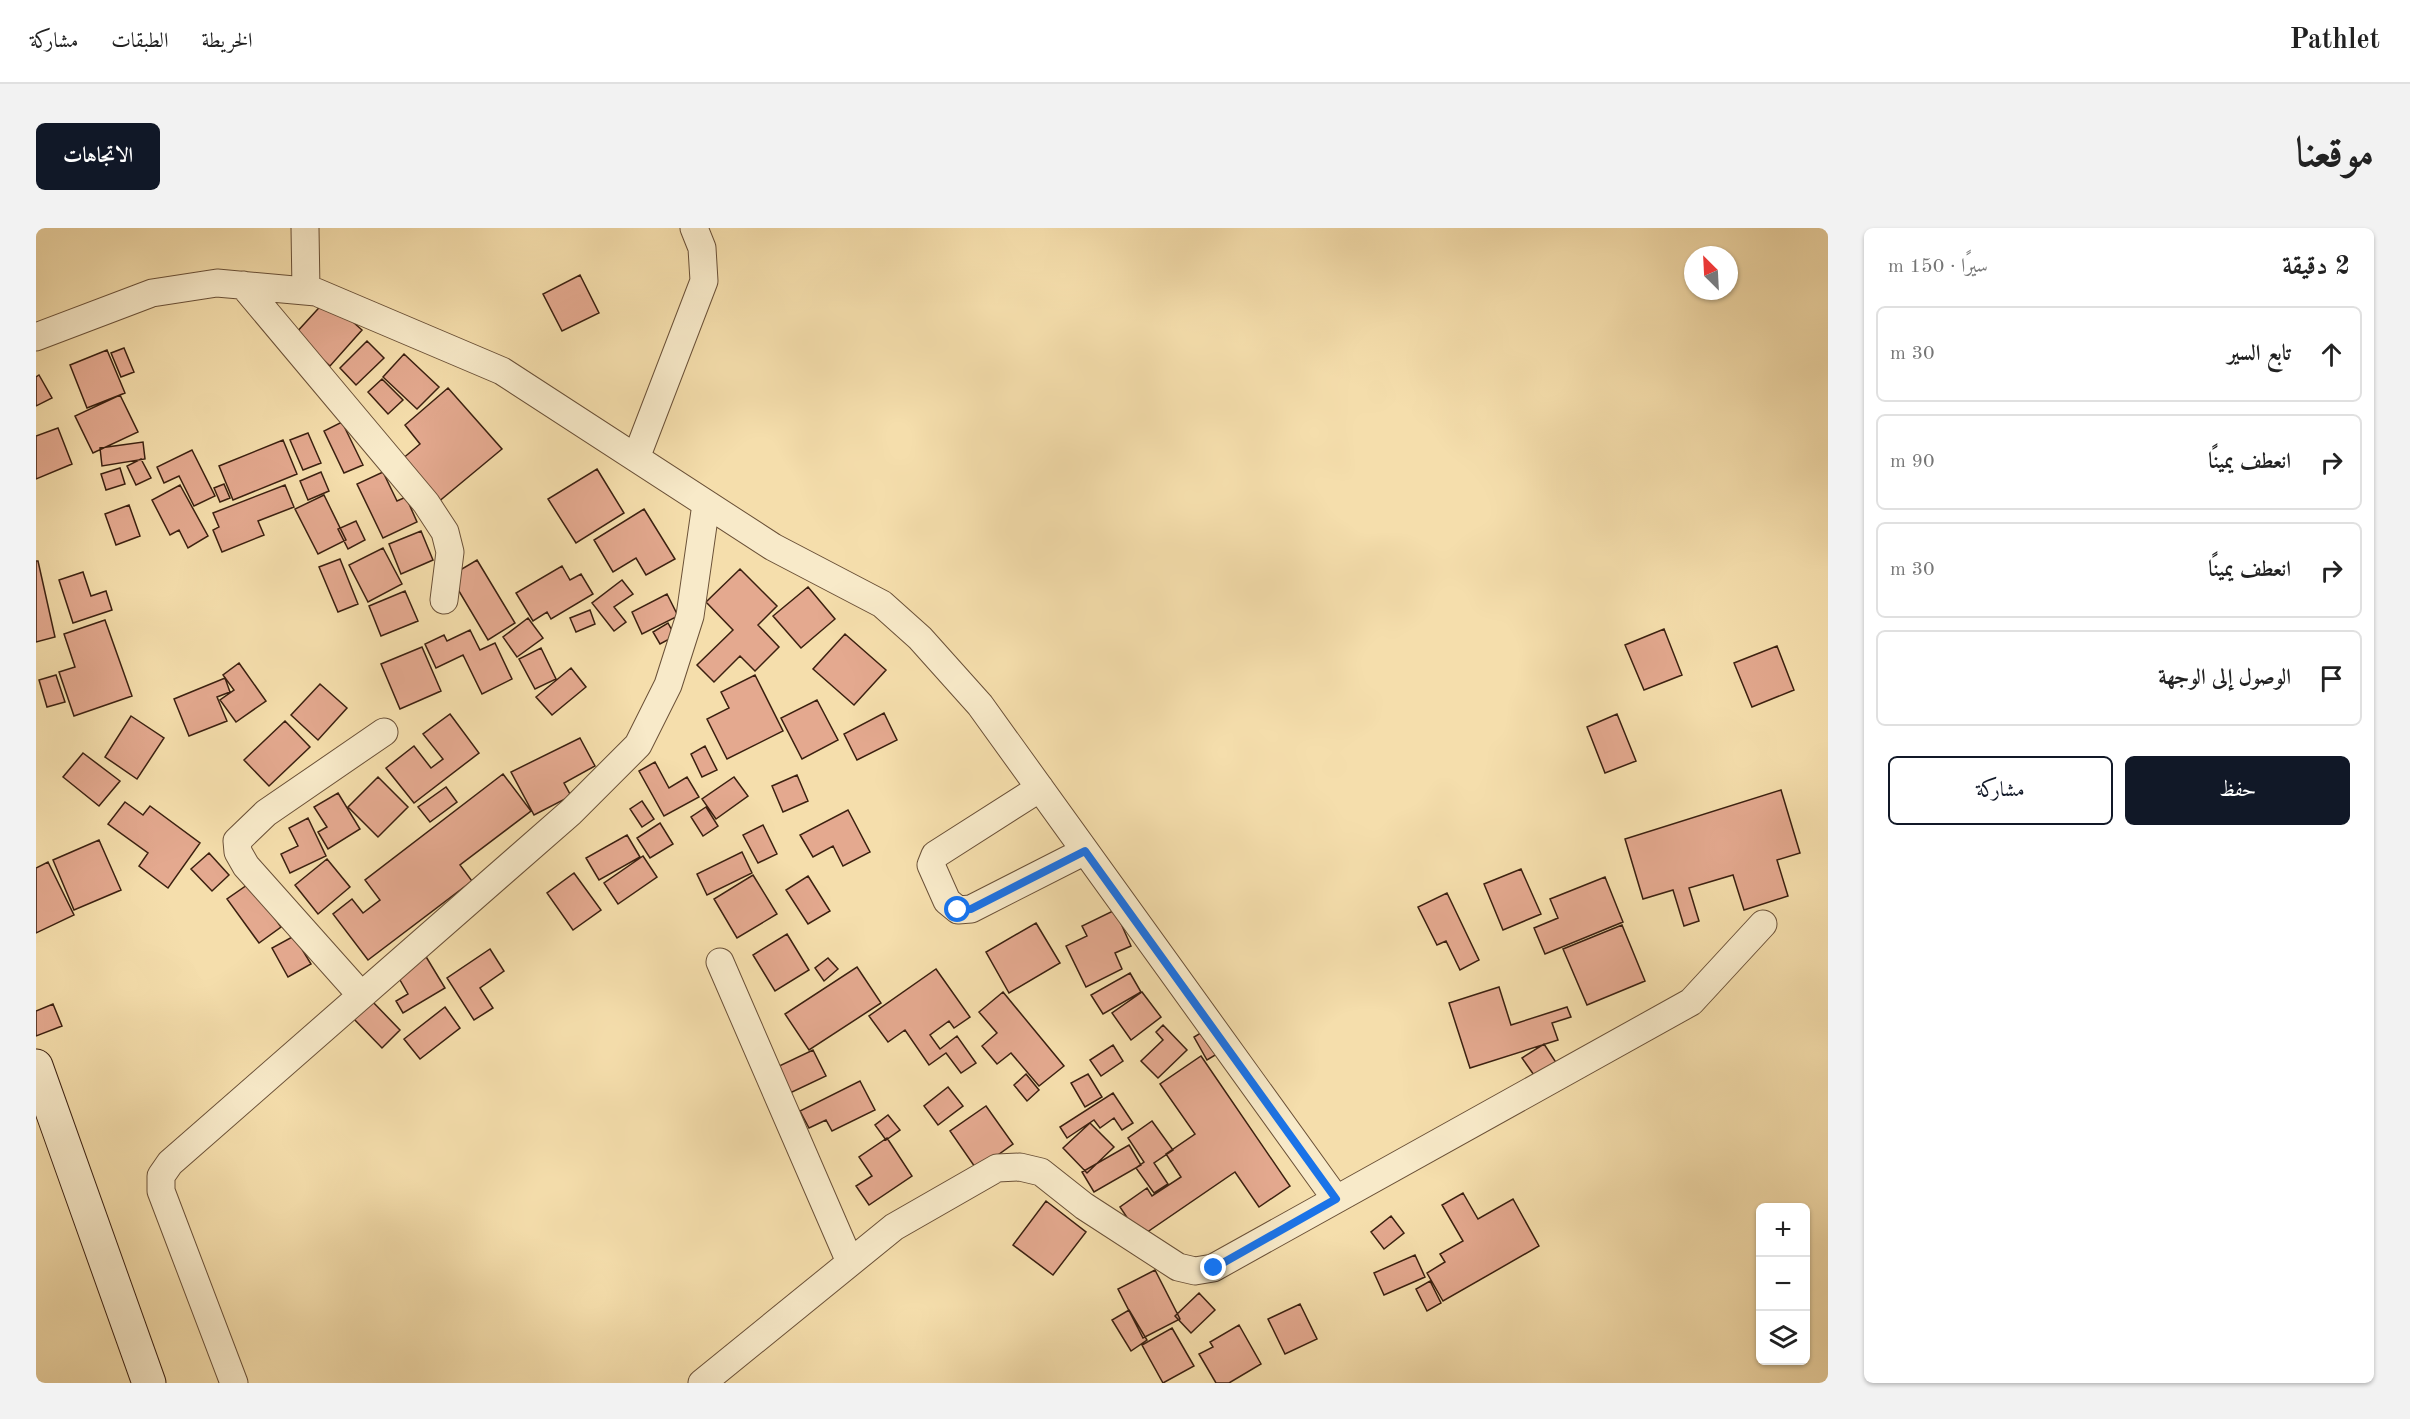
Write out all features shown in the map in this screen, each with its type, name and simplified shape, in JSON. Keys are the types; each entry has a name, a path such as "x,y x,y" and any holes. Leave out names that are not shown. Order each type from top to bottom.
{"main road":[{"path":"36,1066 149,1383"}],"street":[{"path":"305,228 306,291"},
{"path":"636,458 704,281 702,248 694,228"},
{"path":"36,337 153,293 217,283 316,292 502,370 773,547 882,604 920,638 980,705 1336,1199"},
{"path":"243,285 426,503 445,532 450,552 444,600"},
{"path":"234,1383 161,1191 161,1176 170,1162 571,813 638,746 668,685 690,616 706,504"},
{"path":"361,995 246,866 238,852 237,841 266,813 384,732"},
{"path":"1040,788 935,855 931,865 947,901 958,910 971,909 1085,851"},
{"path":"702,1383 894,1227 997,1168 1020,1167 1041,1172 1084,1206 1178,1268 1195,1271 1214,1268 1691,1002 1763,924"},
{"path":"720,962 850,1262"}],"building":[{"path":"580,275 599,313 562,331 543,294"},
{"path":"327,299 362,330 330,366 295,334"},
{"path":"367,341 384,358 356,385 340,368"},
{"path":"124,348 134,372 121,377 111,353"},
{"path":"107,350 125,393 87,408 70,365"},
{"path":"404,354 439,387 417,409 383,377"},
{"path":"39,375 52,398 36,406 36,377"},
{"path":"382,379 403,400 388,414 368,392"},
{"path":"448,388 502,449 437,503 401,460 420,444 405,425"},
{"path":"120,395 138,432 93,453 75,416"},
{"path":"342,422 363,465 344,473 324,431"},
{"path":"58,428 72,464 36,479 36,436"},
{"path":"308,433 321,463 303,470 290,440"},
{"path":"283,440 297,474 233,500 219,466"},
{"path":"143,442 145,459 102,466 100,448"},
{"path":"192,450 215,496 194,506 179,476 164,483 157,467"},
{"path":"141,459 151,478 136,485 127,466"},
{"path":"120,468 125,484 106,490 101,474"},
{"path":"597,469 624,513 576,543 548,499"},
{"path":"321,472 329,491 308,500 300,481"},
{"path":"383,472 397,501 406,497 417,522 383,538 357,484"},
{"path":"224,484 230,498 220,502 214,488"},
{"path":"180,485 208,536 188,548 179,530 170,535 152,500"},
{"path":"285,485 294,507 258,521 264,535 222,552 213,530 219,527 213,513"},
{"path":"324,495 346,540 318,554 295,509"},
{"path":"129,505 140,536 116,545 105,514"},
{"path":"644,509 675,559 646,575 636,558 613,572 594,540"},
{"path":"356,521 365,540 348,549 338,529"},
{"path":"421,531 433,560 401,574 389,544"},
{"path":"383,548 402,584 368,602 349,565"},
{"path":"340,559 358,604 338,612 319,567"},
{"path":"477,560 515,623 488,640 450,576"},
{"path":"36,561 38,561 55,637 36,642"},
{"path":"562,566 570,580 581,574 593,594 551,619 547,612 533,621 516,593"},
{"path":"740,569 777,606 758,625 779,647 755,671 740,656 714,682 697,665 733,630 706,602"},
{"path":"83,572 91,596 106,591 112,610 73,623 59,580"},
{"path":"622,580 633,594 614,607 626,622 614,631 592,603"},
{"path":"808,587 835,619 801,648 773,616"},
{"path":"405,591 418,621 381,636 369,606"},
{"path":"667,594 678,616 642,634 632,612"},
{"path":"590,610 595,624 576,632 570,618"},
{"path":"528,618 543,638 517,657 503,637"},
{"path":"105,620 132,696 74,716 59,672 75,667 64,634"},
{"path":"668,623 675,636 660,644 653,632"},
{"path":"1664,629 1682,675 1644,690 1625,645"},
{"path":"470,630 480,650 495,643 512,679 482,694 463,655 436,668 425,644 444,635 447,641"},
{"path":"845,634 886,670 854,705 813,669"},
{"path":"1777,646 1794,690 1752,707 1734,663"},
{"path":"422,647 441,691 400,709 381,664"},
{"path":"541,648 556,679 535,689 519,659"},
{"path":"239,663 266,701 236,722 220,700 234,690 223,675"},
{"path":"571,668 586,687 552,715 536,697"},
{"path":"56,675 65,702 47,707 39,680"},
{"path":"755,675 783,731 727,759 707,719 729,708 721,692"},
{"path":"225,678 230,692 217,697 227,721 189,736 174,699"},
{"path":"320,684 347,708 318,740 291,715"},
{"path":"817,700 838,740 802,759 781,718"},
{"path":"884,713 897,740 857,760 844,734"},
{"path":"450,714 479,753 414,803 386,768 414,746 431,768 443,759 423,734"},
{"path":"1617,714 1636,761 1605,773 1587,727"},
{"path":"131,716 164,738 137,779 105,757"},
{"path":"285,721 310,747 269,786 244,760"},
{"path":"580,738 595,766 564,783 571,796 534,815 511,772"},
{"path":"705,746 717,770 702,777 691,754"},
{"path":"83,753 120,781 99,806 63,777"},
{"path":"655,762 669,788 687,777 699,797 664,816 639,771"},
{"path":"503,774 531,811 460,865 472,881 368,960 333,914 352,899 363,913 380,900 365,880"},
{"path":"797,775 808,801 783,812 772,786"},
{"path":"378,777 408,807 378,837 348,807"},
{"path":"734,777 748,796 716,819 702,799"},
{"path":"446,787 457,802 430,822 418,807"},
{"path":"1781,790 1800,853 1777,860 1788,896 1744,910 1733,875 1689,888 1699,921 1684,926 1673,890 1643,899 1625,839"},
{"path":"338,793 360,829 328,849 318,832 327,827 314,807"},
{"path":"642,801 654,819 642,827 630,809"},
{"path":"125,802 143,815 150,806 200,843 168,888 139,866 148,853 108,824"},
{"path":"706,807 718,826 703,836 691,817"},
{"path":"848,810 870,852 843,866 833,846 813,857 800,835"},
{"path":"308,818 326,856 290,873 281,854 298,846 289,828"},
{"path":"660,823 673,844 650,858 637,838"},
{"path":"763,825 777,854 758,863 743,835"},
{"path":"627,835 640,857 599,880 586,858"},
{"path":"99,840 121,890 74,910 53,860"},
{"path":"742,852 752,873 707,895 697,874"},
{"path":"209,853 229,875 212,891 191,869"},
{"path":"643,856 657,877 618,904 604,883"},
{"path":"327,859 350,887 318,914 295,885"},
{"path":"48,862 74,915 36,933 36,868"},
{"path":"1521,869 1541,914 1503,930 1484,884"},
{"path":"574,873 601,910 573,930 547,893"},
{"path":"753,875 777,914 737,938 714,899"},
{"path":"808,876 830,911 808,924 786,890"},
{"path":"1605,877 1623,922 1545,954 1534,928 1558,918 1550,899"},
{"path":"250,883 281,927 259,943 227,899"},
{"path":"1447,893 1479,960 1460,970 1446,941 1437,945 1418,907"},
{"path":"1115,910 1131,946 1115,953 1122,969 1086,987 1066,946 1087,936 1082,926"},
{"path":"1036,923 1060,963 1009,993 986,952"},
{"path":"1622,925 1645,981 1587,1005 1563,949"},
{"path":"787,934 809,970 775,991 753,955"},
{"path":"294,936 311,964 288,977 272,948"},
{"path":"490,949 504,971 480,988 493,1008 474,1020 447,978"},
{"path":"425,955 445,988 403,1013 396,1001 408,994 396,973"},
{"path":"828,958 838,969 824,981 815,968"},
{"path":"857,967 881,1003 809,1050 785,1014"},
{"path":"936,969 970,1017 954,1028 949,1021 930,1035 940,1049 957,1036 976,1063 961,1073 946,1053 929,1065 905,1030 888,1042 869,1016"},
{"path":"1130,973 1141,992 1103,1014 1091,995"},
{"path":"1499,987 1511,1025 1567,1007 1571,1017 1552,1023 1558,1040 1470,1068 1449,1003"},
{"path":"1003,992 1064,1066 1039,1086 1011,1053 997,1064 982,1046 997,1033 979,1012"},
{"path":"1142,992 1161,1017 1131,1040 1112,1013"},
{"path":"370,999 400,1030 382,1048 352,1017"},
{"path":"53,1004 62,1026 36,1036 36,1011"},
{"path":"445,1007 460,1028 420,1059 404,1039"},
{"path":"1163,1025 1187,1050 1158,1078 1141,1061 1163,1040 1156,1032"},
{"path":"1209,1028 1222,1051 1207,1060 1194,1037"},
{"path":"1544,1044 1557,1064 1536,1078 1522,1058"},
{"path":"1113,1045 1123,1061 1101,1076 1090,1060"},
{"path":"813,1050 826,1076 790,1093 777,1067"},
{"path":"1201,1056 1290,1186 1259,1207 1235,1172 1140,1237 1120,1207 1147,1188 1152,1196 1181,1177 1166,1154 1195,1134 1160,1084"},
{"path":"1026,1074 1039,1090 1027,1101 1014,1085"},
{"path":"1088,1074 1102,1097 1085,1107 1071,1083"},
{"path":"860,1081 875,1110 832,1131 826,1120 809,1128 800,1111"},
{"path":"948,1087 963,1106 938,1125 924,1106"},
{"path":"1113,1093 1133,1123 1122,1130 1114,1118 1100,1128 1094,1120 1067,1138 1060,1127"},
{"path":"986,1106 1013,1144 977,1170 950,1131"},
{"path":"888,1115 900,1130 886,1140 875,1125"},
{"path":"1152,1121 1173,1150 1154,1163 1168,1184 1154,1193 1136,1168 1144,1162 1128,1138"},
{"path":"1090,1123 1114,1147 1087,1173 1063,1148"},
{"path":"887,1138 912,1176 869,1205 856,1186 872,1176 859,1157"},
{"path":"1129,1145 1141,1165 1094,1192 1082,1172"},
{"path":"1463,1193 1478,1219 1513,1199 1539,1246 1443,1301 1427,1273 1445,1262 1440,1254 1463,1241 1442,1205"},
{"path":"1046,1201 1086,1232 1053,1275 1013,1245"},
{"path":"1391,1216 1404,1233 1384,1249 1371,1232"},
{"path":"1415,1255 1425,1277 1384,1295 1374,1273"},
{"path":"1155,1270 1180,1319 1143,1338 1118,1289"},
{"path":"1430,1281 1441,1303 1427,1311 1416,1289"},
{"path":"1199,1293 1215,1310 1191,1333 1175,1316"},
{"path":"1300,1304 1317,1339 1285,1354 1268,1319"},
{"path":"1129,1310 1147,1340 1131,1351 1112,1320"},
{"path":"1239,1325 1261,1364 1229,1383 1216,1383 1199,1354 1213,1347 1210,1342"},
{"path":"1172,1328 1194,1366 1163,1383 1142,1345"}],"route":[{"path":"958,910 971,909 1085,851 1336,1199 1214,1268"}]}
